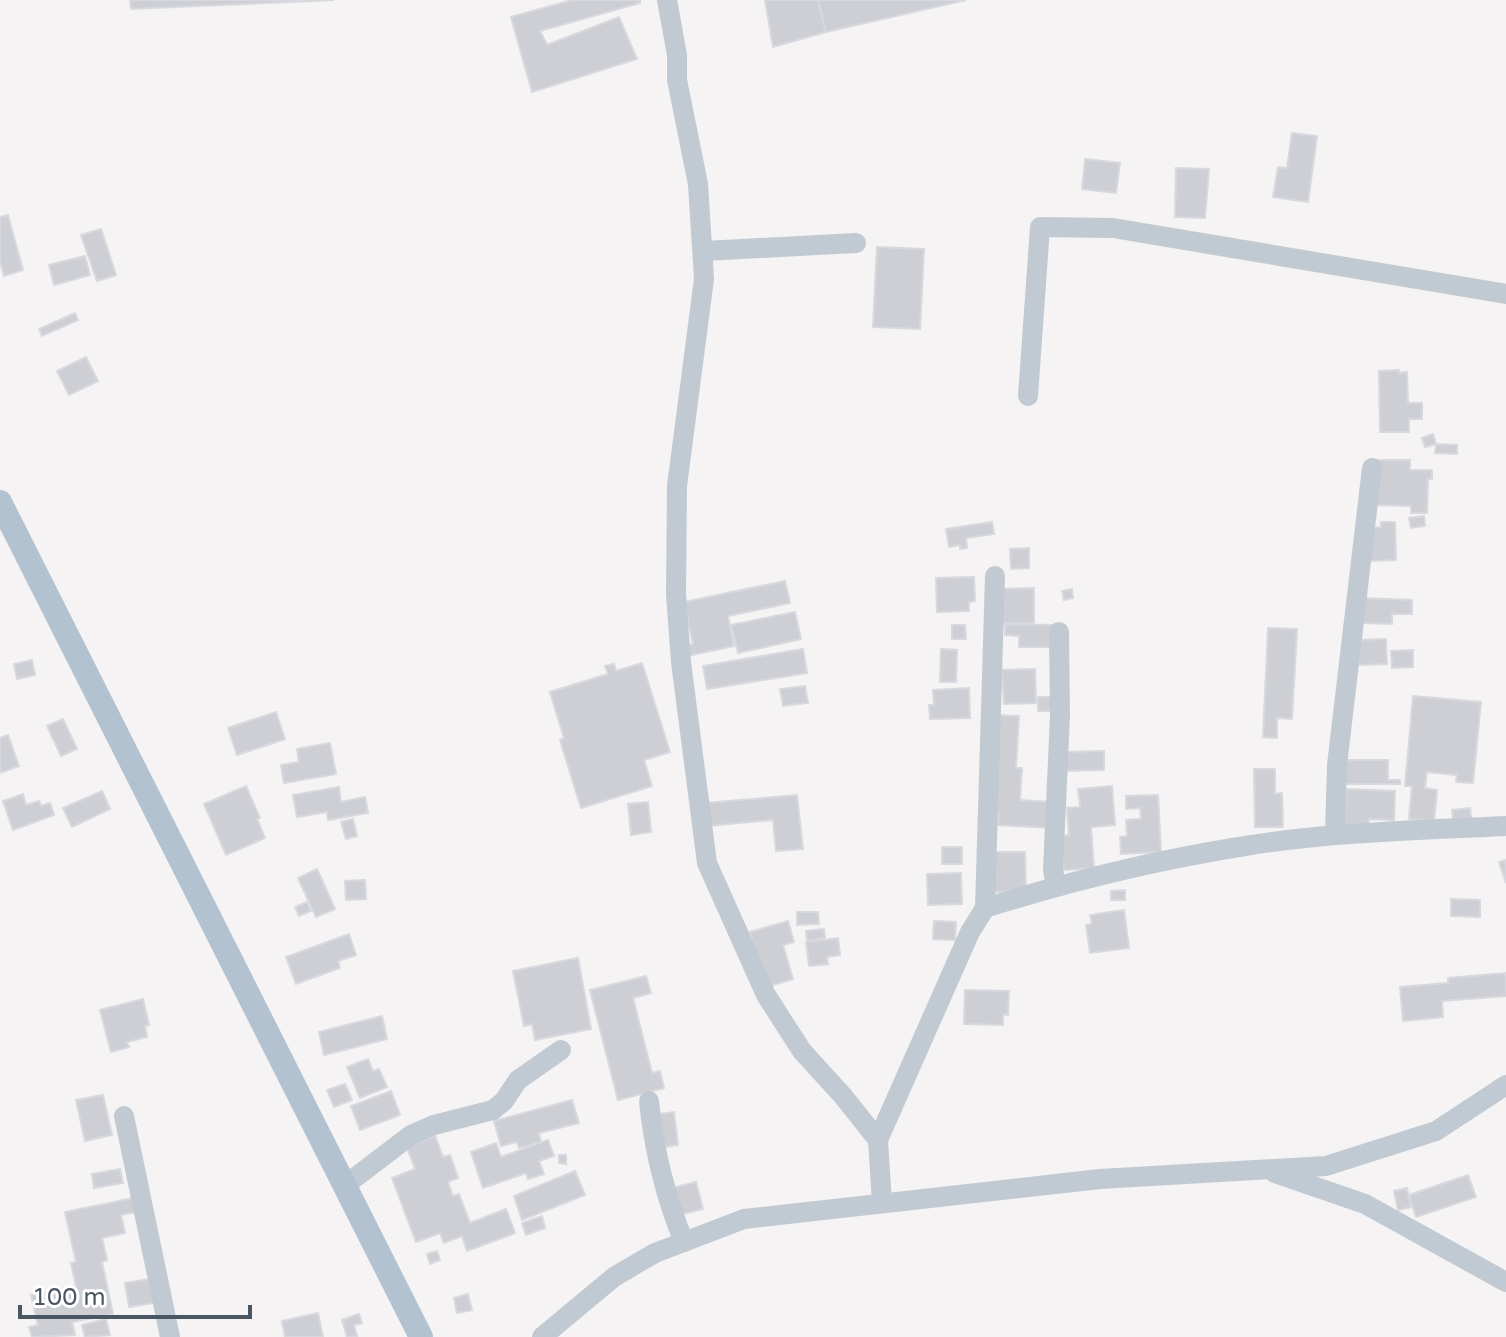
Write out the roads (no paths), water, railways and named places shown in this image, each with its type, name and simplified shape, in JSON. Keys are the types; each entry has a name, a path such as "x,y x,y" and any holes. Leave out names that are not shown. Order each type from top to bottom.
{"main road":[{"path":"0,502 421,1337"}],"street":[{"path":"667,0 677,55 677,80 698,184 704,251 704,279 677,486 676,594 681,662 707,863 766,995 802,1051 878,1140"},
{"path":"1028,396 1040,227 1113,228 1506,294"},
{"path":"704,251 856,243"},
{"path":"1335,835 1337,765 1372,468"},
{"path":"882,1203 878,1140 970,932 985,908 995,576"},
{"path":"1056,886 1053,870 1060,716 1059,632"},
{"path":"985,908 1056,886 1246,846 1335,835 1506,826"},
{"path":"344,1186 411,1135 434,1125 493,1110 504,1101 518,1080 561,1050"},
{"path":"542,1337 614,1277 655,1253 744,1219 1100,1179 1326,1166 1436,1131 1506,1085"},
{"path":"649,1101 662,1180 684,1242"},
{"path":"124,1116 170,1337"},
{"path":"1263,1169 1365,1204 1506,1282"}]}
